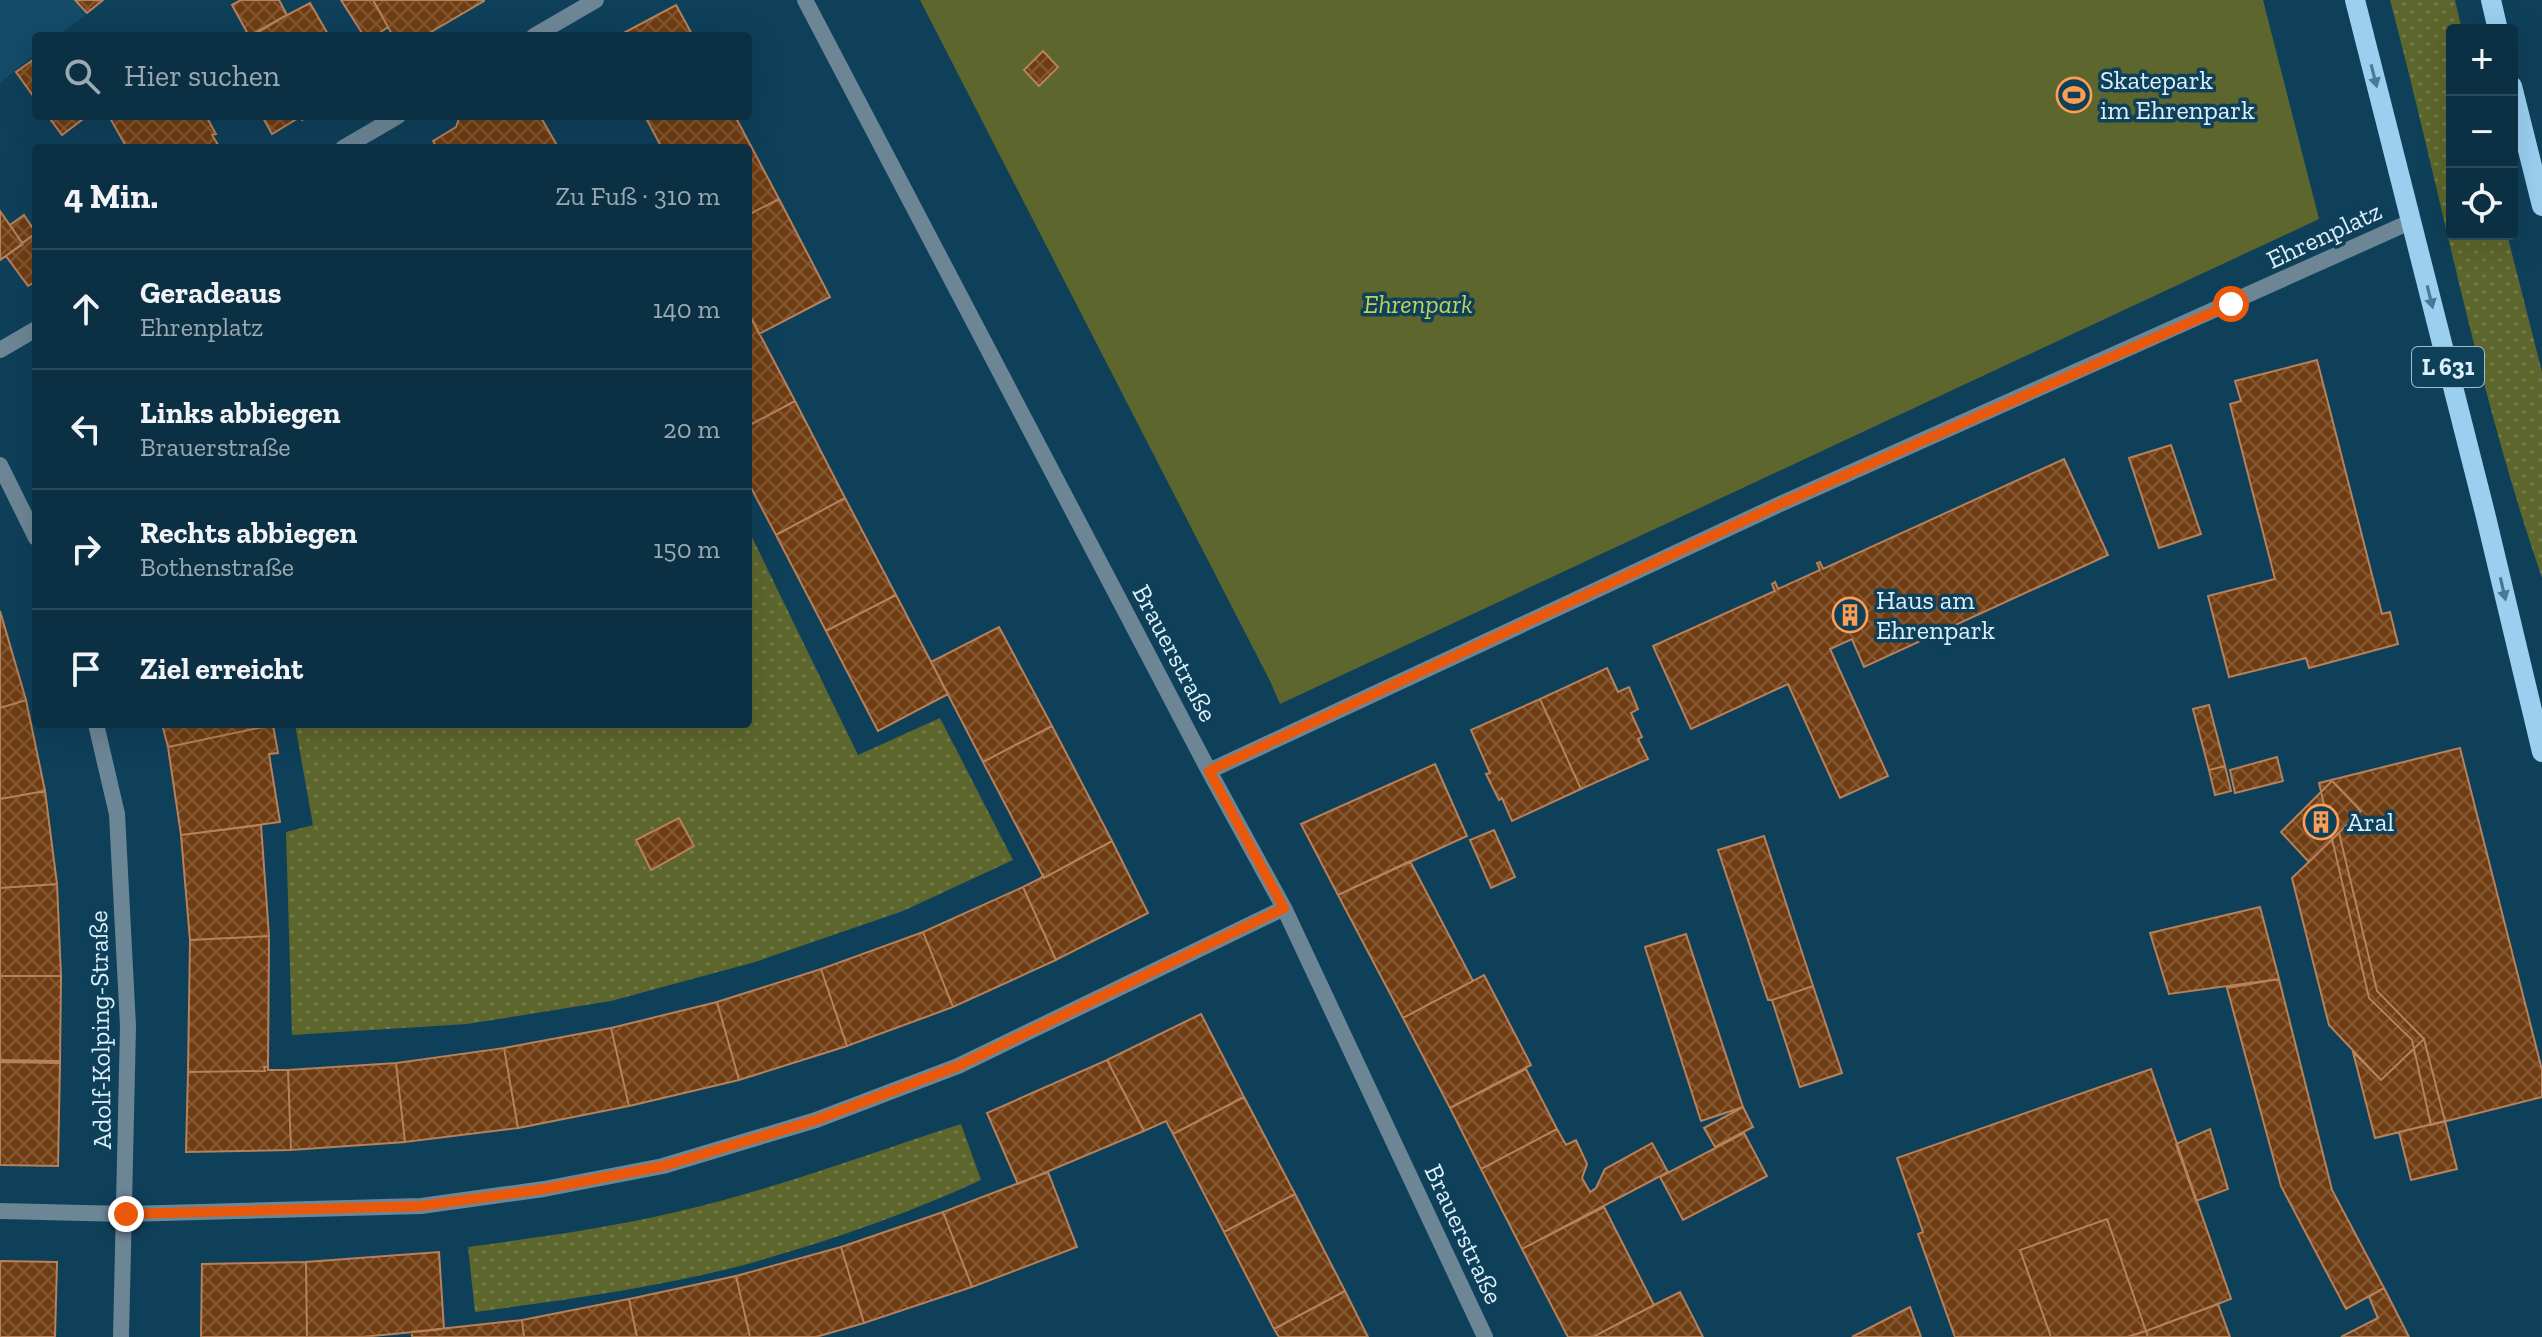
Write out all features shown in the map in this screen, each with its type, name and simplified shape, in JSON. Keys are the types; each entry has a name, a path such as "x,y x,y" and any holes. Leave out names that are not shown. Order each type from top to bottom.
{"main road":[{"name":"L 631","path":"2355,0 2542,752"},
{"path":"2491,0 2497,24"},
{"path":"2514,96 2542,206"}],"street":[{"path":"541,32 596,0"},
{"name":"Brauerstraße","path":"805,0 1209,771 1284,908 1485,1337"},
{"path":"350,144 391,120"},
{"name":"Ehrenplatz","path":"1209,771 1778,505 2410,222"},
{"path":"0,350 32,331"},
{"path":"0,465 32,530"},
{"name":"Adolf-Kolping-Straße","path":"97,728 117,814 128,1026 121,1337"},
{"path":"0,1211 126,1214 421,1206 544,1189 663,1166 816,1120 958,1066 1284,908"}],"shaded area":[{"path":"0,0 105,0 63,32 32,32 32,56 0,83"}],"green space":[{"name":"Ehrenpark","path":"920,0 2263,0 2319,219 1280,704"},
{"path":"2390,0 2455,0 2461,24 2446,24 2446,226"},
{"path":"2449,240 2509,240 2542,372 2542,578 2519,507"},
{"path":"752,537 858,755 940,718 1013,860 903,911 755,962 611,1001 467,1024 292,1035 286,832 313,825 296,728 752,728"},
{"path":"961,1124 981,1180 892,1217 801,1248 708,1274 609,1293 475,1312 468,1247 601,1227 716,1202"}],"building":[{"path":"75,0 103,0 87,13"},
{"path":"241,0 279,0 287,15 256,32 247,32 232,5"},
{"path":"341,0 373,0 388,27 381,32 361,32"},
{"path":"373,0 484,0 431,32 391,32"},
{"path":"310,3 327,32 259,32"},
{"path":"676,5 691,32 625,32"},
{"path":"1043,51 1058,67 1039,86 1024,70"},
{"path":"32,61 32,94 16,72"},
{"path":"51,120 82,120 62,135"},
{"path":"111,120 208,120 218,144 125,144"},
{"path":"264,120 295,120 272,134"},
{"path":"459,120 542,120 556,144 435,144 433,141 456,127"},
{"path":"647,120 737,120 750,144 660,144"},
{"path":"752,148 779,199 752,213"},
{"path":"779,199 830,297 759,334 752,320 752,213"},
{"path":"0,211 23,244 0,260"},
{"path":"24,215 32,227 32,236 22,243 10,225"},
{"path":"32,236 32,284 28,286 6,256"},
{"path":"752,320 795,401 752,424"},
{"path":"2317,360 2382,614 2390,612 2398,644 2309,668 2306,658 2229,677 2208,596 2275,579 2230,404 2241,401 2235,381"},
{"path":"795,401 845,498 776,535 752,490 752,424"},
{"path":"2171,445 2201,534 2159,548 2129,458"},
{"name":"Haus am Ehrenpark","path":"2064,459 2108,555 1864,667 1852,639 1830,649 1888,776 1840,798 1788,684 1691,729 1653,646 1775,591 1772,584 1775,582 1778,589 1820,570 1817,563 1820,562 1823,569"},
{"path":"845,498 896,595 826,631 776,535"},
{"path":"896,595 948,694 878,731 826,631"},
{"path":"0,611 26,700 0,708"},
{"path":"999,627 1052,726 983,762 931,662"},
{"path":"1607,668 1618,692 1629,687 1638,709 1631,713 1642,737 1638,739 1648,759 1581,789 1540,699"},
{"path":"1540,699 1581,789 1512,821 1486,774 1490,773 1471,730"},
{"path":"26,700 45,791 0,799 0,708"},
{"path":"2209,705 2225,766 2209,770 2193,709"},
{"path":"1052,726 1112,841 1044,878 983,762"},
{"path":"163,728 259,728 168,747"},
{"path":"259,728 274,728 278,753 269,754 280,822 181,835 168,747"},
{"path":"2460,748 2542,1070 2542,1097 2431,1125 2412,1040 2369,998 2319,783"},
{"path":"2277,757 2283,781 2235,793 2230,770"},
{"path":"1435,764 1467,836 1338,895 1301,824"},
{"path":"2225,766 2231,791 2215,795 2209,770"},
{"name":"Aral","path":"2332,781 2361,811 2309,862 2281,832"},
{"path":"45,791 57,884 0,888 0,799"},
{"path":"679,818 694,846 651,870 636,840"},
{"path":"261,825 269,936 190,940 181,835"},
{"path":"1494,830 1515,877 1491,888 1470,840"},
{"path":"2339,833 2377,991 2424,1039 2381,1080 2329,1025 2292,878"},
{"path":"1764,836 1813,986 1772,1000 1768,1000 1718,850"},
{"path":"1112,841 1148,913 1056,960 1023,887"},
{"path":"1410,861 1473,981 1403,1018 1338,895"},
{"path":"57,884 61,976 0,976 0,888"},
{"path":"1023,887 1056,960 953,1007 923,932"},
{"path":"2260,907 2279,979 2169,994 2150,933"},
{"path":"923,932 953,1007 847,1046 821,969"},
{"path":"1686,934 1743,1107 1701,1121 1645,947"},
{"path":"269,936 268,1067 264,1067 265,1071 188,1072 190,940"},
{"path":"821,969 847,1046 739,1080 717,1002"},
{"path":"1484,975 1531,1065 1450,1108 1403,1018"},
{"path":"0,976 61,976 60,1061 0,1060"},
{"path":"2279,979 2332,1190 2384,1288 2346,1309 2281,1186 2227,988"},
{"path":"1813,986 1842,1073 1800,1087 1772,1000"},
{"path":"717,1002 739,1080 629,1106 611,1028"},
{"path":"1201,1014 1244,1097 1173,1134 1166,1121 1144,1131 1107,1060"},
{"path":"611,1028 629,1106 518,1128 504,1048"},
{"path":"2424,1039 2445,1121 2375,1138 2353,1052 2381,1080"},
{"path":"504,1048 518,1128 405,1142 396,1063"},
{"path":"1107,1060 1144,1131 1018,1184 987,1113"},
{"path":"0,1062 60,1063 58,1166 0,1165"},
{"path":"396,1063 405,1142 291,1150 288,1070"},
{"path":"264,1067 268,1070 288,1070 291,1150 186,1152 188,1072 265,1071"},
{"path":"1526,1069 1557,1129 1481,1169 1450,1108"},
{"path":"2151,1069 2231,1299 2146,1331 2107,1219 2020,1250 2051,1337 1955,1337 1918,1234 1923,1232 1897,1158"},
{"path":"1244,1097 1295,1194 1224,1232 1173,1134"},
{"path":"1743,1107 1753,1127 1715,1147 1704,1128"},
{"path":"2445,1121 2457,1169 2411,1180 2399,1132"},
{"path":"1557,1129 1566,1145 1576,1140 1587,1164 1582,1178 1590,1192 1596,1188 1605,1169 1652,1143 1668,1172 1522,1249 1481,1169"},
{"path":"2210,1129 2228,1189 2196,1201 2176,1144"},
{"path":"1744,1133 1767,1176 1683,1220 1660,1177"},
{"path":"1048,1172 1077,1247 972,1287 943,1212"},
{"path":"1295,1194 1345,1291 1274,1329 1224,1232"},
{"path":"1604,1207 1654,1305 1593,1337 1568,1337 1522,1249"},
{"path":"943,1212 972,1287 864,1323 841,1247"},
{"path":"2107,1219 2146,1331 2127,1337 2051,1337 2020,1250"},
{"path":"841,1247 864,1323 816,1337 750,1337 736,1276"},
{"path":"439,1252 444,1329 362,1337 307,1337 306,1262"},
{"path":"0,1261 57,1262 55,1337 0,1337"},
{"path":"306,1262 307,1337 201,1337 202,1264"},
{"path":"736,1276 750,1337 637,1337 629,1299"},
{"path":"2384,1288 2409,1337 2341,1337 2378,1318 2369,1297"},
{"path":"1345,1291 1368,1337 1279,1337 1274,1329"},
{"path":"1680,1292 1703,1337 1593,1337 1654,1305"},
{"path":"629,1299 637,1337 524,1337 522,1320"},
{"path":"2218,1304 2230,1337 2148,1337 2146,1331"},
{"path":"1910,1307 1921,1337 1852,1337"},
{"path":"522,1320 524,1337 412,1337 412,1332"},
{"path":"2146,1331 2148,1337 2127,1337"}],"place":[{"name":"Skatepark im Ehrenpark","path":"2074,95"},
{"name":"Haus am Ehrenpark","path":"1850,615"},
{"name":"Aral","path":"2321,822"}],"route":[{"path":"126,1214 421,1206 544,1189 663,1166 816,1120 958,1066 1284,908 1209,771 1778,505 2231,304"}]}
